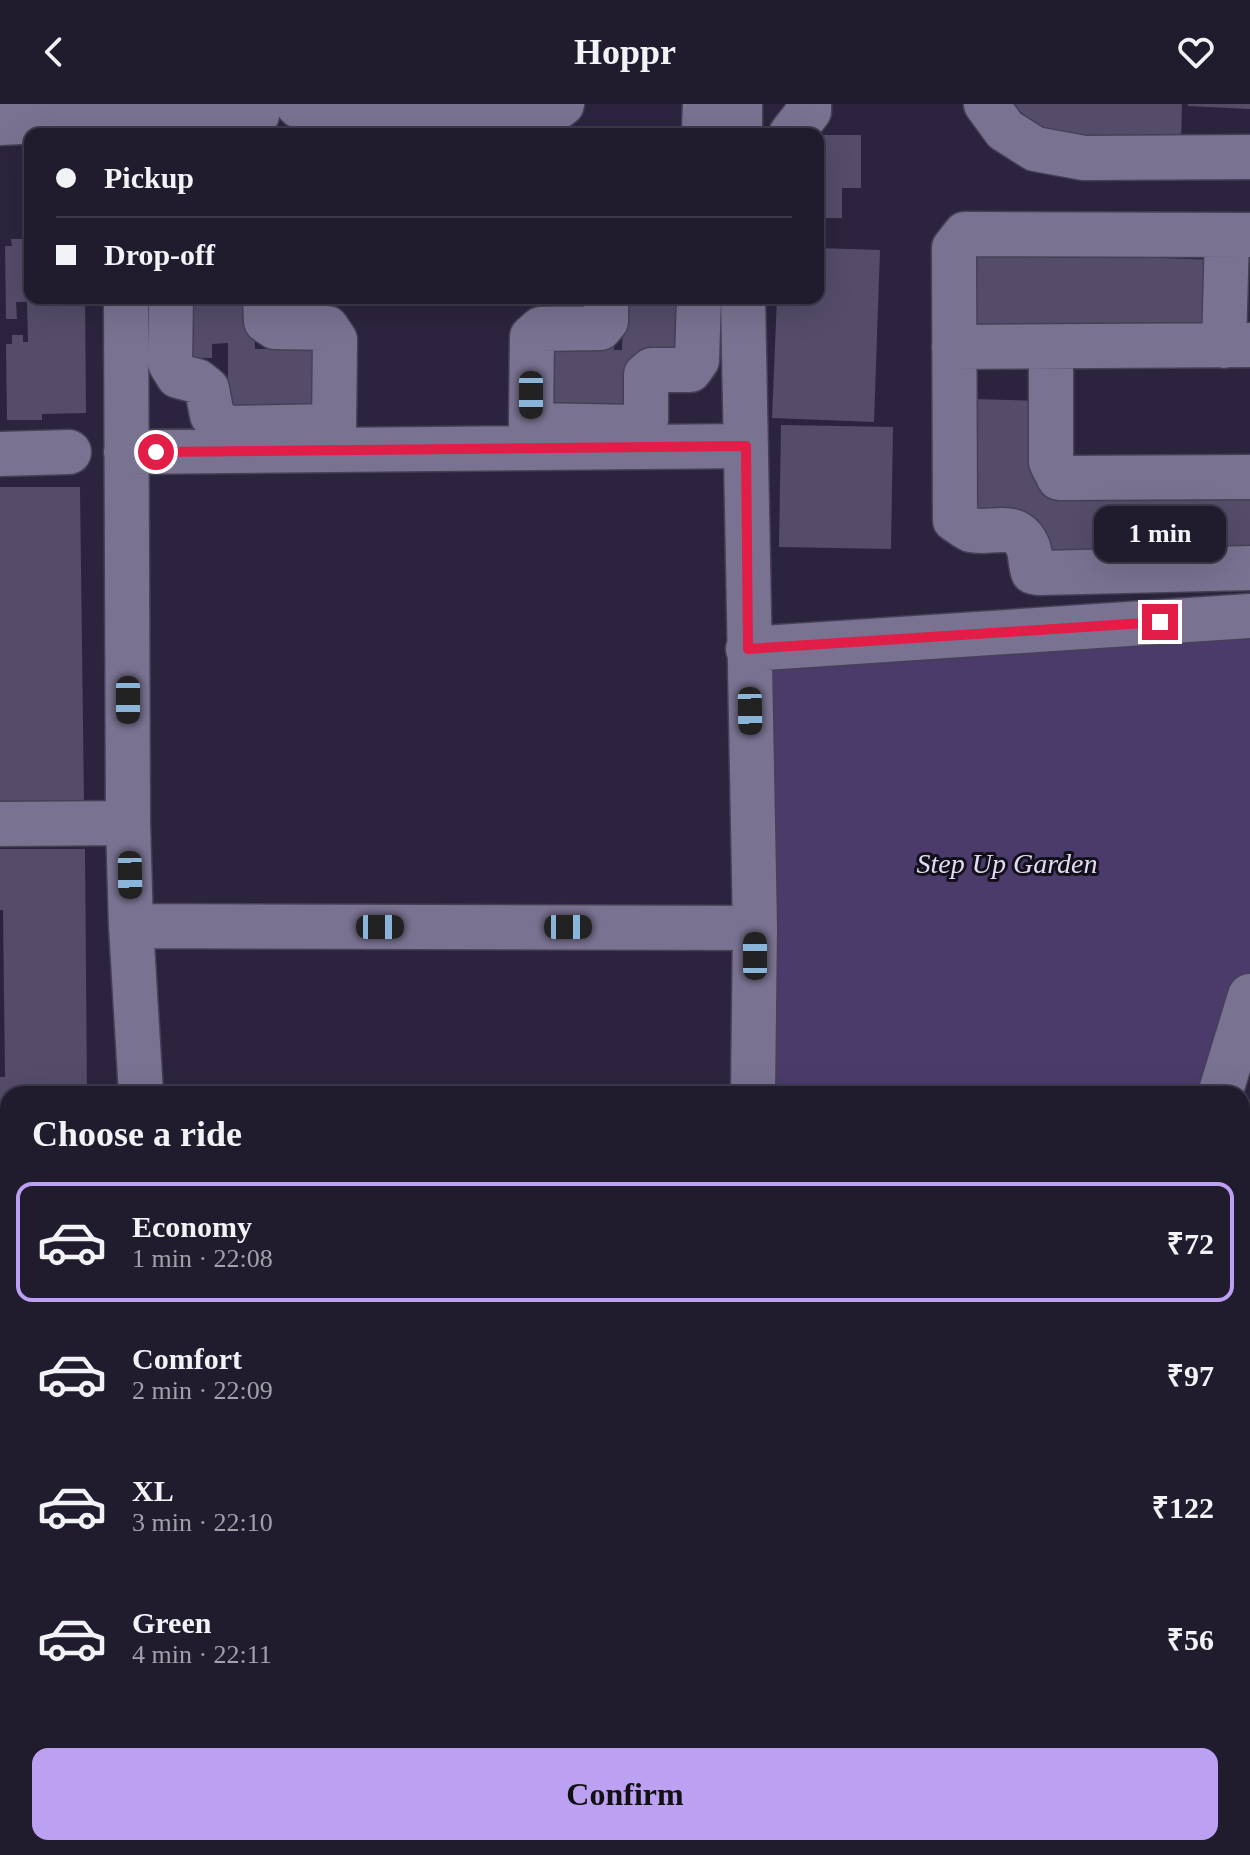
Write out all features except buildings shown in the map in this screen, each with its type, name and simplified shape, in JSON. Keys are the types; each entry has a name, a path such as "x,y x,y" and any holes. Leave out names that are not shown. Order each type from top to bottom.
{"street":[{"path":"0,123 267,114 314,106 558,107 562,104"},
{"path":"704,128 705,104"},
{"path":"740,104 740,128"},
{"path":"796,128 809,111 809,104"},
{"path":"986,104 1005,130 1035,149 1084,158 1250,157"},
{"path":"954,347 1237,346 1238,235 965,234 954,248 954,347 955,520 971,530 1015,531 1029,549 1033,572 1039,573 1250,568"},
{"path":"126,304 128,823 141,1086"},
{"path":"171,304 170,363 178,376 197,381 207,389 212,415 224,428 334,438"},
{"path":"265,304 266,321 275,327 327,328 335,340 334,438"},
{"path":"530,436 532,337 541,329 600,328 606,321 606,304"},
{"path":"530,436 640,427 646,419 646,375 652,370 690,370 697,360 699,304"},
{"path":"743,304 755,928 753,1086"},
{"path":"1051,347 1051,462 1059,478 1250,477"},
{"path":"126,452 334,438 530,436 746,446"},
{"path":"0,454 69,452"},
{"path":"748,649 1250,616"},
{"path":"0,824 128,823"},
{"path":"131,926 755,928"},
{"path":"1222,1086 1250,996"}],"green space":[{"name":"Step Up Garden","path":"1250,616 1250,988 1219,1086 750,1086 748,649"}],"route":[{"path":"156,452 746,446 748,649 1160,622"}]}
